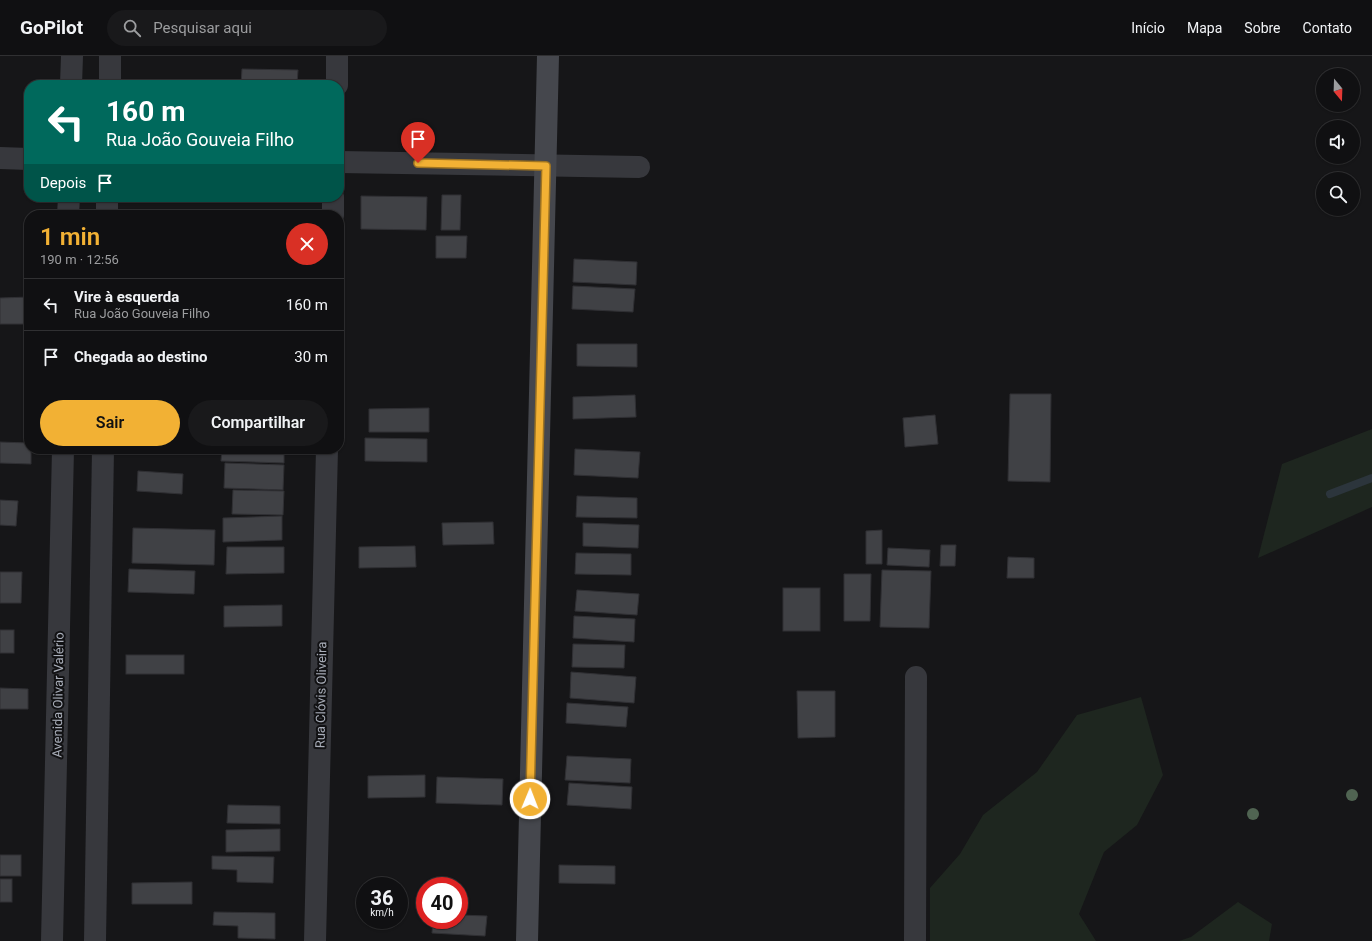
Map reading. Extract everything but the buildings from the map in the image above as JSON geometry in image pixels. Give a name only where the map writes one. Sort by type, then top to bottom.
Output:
[{"type":"street","points":[[71,80],[72,56]]},
{"type":"street","points":[[110,56],[110,80]]},
{"type":"street","points":[[336,80],[337,56]]},
{"type":"street","points":[[527,941],[548,56]]},
{"type":"street","points":[[0,158],[24,159]]},
{"type":"street","points":[[344,162],[639,167]]},
{"type":"street","name":"Avenida Olivar Valério","points":[[52,941],[63,454]]},
{"type":"street","points":[[94,941],[103,454]]},
{"type":"street","name":"Rua Clóvis Oliveira","points":[[316,941],[327,454]]},
{"type":"street","points":[[914,941],[916,677]]},
{"type":"shaded area","points":[[1372,429],[1372,507],[1258,558],[1282,464]]},
{"type":"shaded area","points":[[1141,697],[1163,775],[1137,825],[1104,852],[1079,914],[1096,941],[930,941],[930,888],[960,854],[983,815],[1037,772],[1077,715]]},
{"type":"shaded area","points":[[1238,902],[1272,924],[1269,941],[1179,941],[1191,937]]},
{"type":"waterway","points":[[1330,494],[1372,478]]},
{"type":"route","points":[[418,163],[546,166],[530,799]]}]
